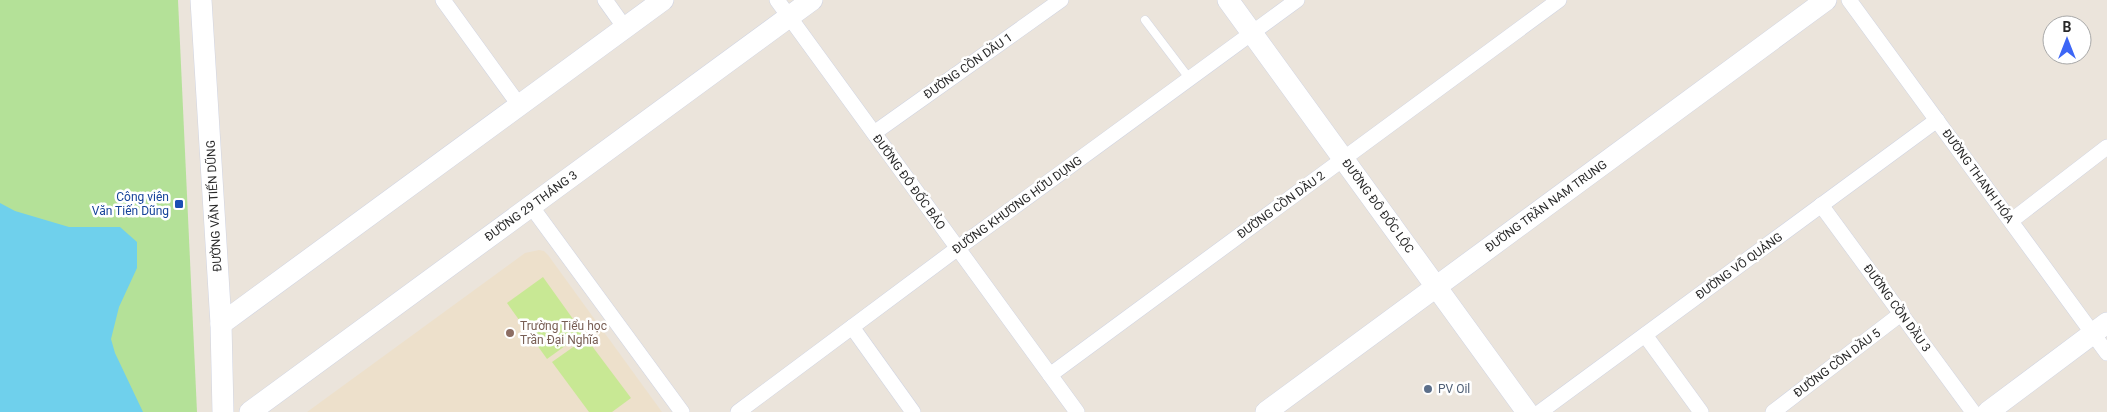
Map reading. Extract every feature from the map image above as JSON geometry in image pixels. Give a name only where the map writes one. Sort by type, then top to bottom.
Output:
[{"type":"street","name":"ĐƯỜNG VĂN TIẾN DŨNG","points":[[202,0],[221,324],[223,412]]},
{"type":"street","points":[[443,0],[519,105]]},
{"type":"street","points":[[605,0],[625,28]]},
{"type":"street","points":[[221,324],[663,0]]},
{"type":"street","name":"ĐƯỜNG 29 THÁNG 3","points":[[250,412],[531,206],[783,8],[812,0]]},
{"type":"street","name":"ĐƯỜNG CỒN DẦU 1","points":[[874,133],[1061,0]]},
{"type":"street","name":"ĐƯỜNG ĐÔ ĐỐC LỘC","points":[[1228,0],[1527,412]]},
{"type":"street","name":"ĐƯỜNG KHƯƠNG HỮU DỤNG","points":[[738,412],[1297,0]]},
{"type":"street","name":"ĐƯỜNG CỒN DẦU 2","points":[[1050,375],[1559,0]]},
{"type":"street","name":"ĐƯỜNG TRẦN NAM TRUNG","points":[[1266,412],[1826,0]]},
{"type":"street","name":"ĐƯỜNG THANH HÓA","points":[[1849,0],[2011,221],[2100,328],[2107,353]]},
{"type":"street","name":"ĐƯỜNG ĐÔ ĐỐC BẢO","points":[[783,8],[1077,412]]},
{"type":"street","name":"ĐƯỜNG VÕ QUẢNG","points":[[1540,412],[1937,120]]},
{"type":"street","points":[[2011,221],[2107,146]]},
{"type":"street","name":"ĐƯỜNG CỒN DẦU 3","points":[[1821,205],[1973,412]]},
{"type":"street","points":[[531,206],[682,412]]},
{"type":"street","name":"ĐƯỜNG CỒN DẦU 5","points":[[1773,412],[1902,313]]},
{"type":"street","points":[[852,327],[913,412]]},
{"type":"street","points":[[1988,412],[2100,328]]},
{"type":"street","points":[[1645,335],[1701,412]]},
{"type":"lane","points":[[1145,20],[1189,78]]},
{"type":"shaded area","name":"Trường Tiểu học Trần Đại Nghĩa","points":[[539,250],[544,251],[548,255],[662,412],[307,412],[525,253]]},
{"type":"green space","points":[[0,0],[178,0],[197,412],[0,412]]},
{"type":"green space","points":[[543,277],[583,333],[547,359],[507,303]]},
{"type":"green space","points":[[586,338],[631,398],[612,412],[589,412],[552,362]]},
{"type":"water","points":[[0,203],[15,211],[69,227],[120,227],[137,242],[137,268],[119,307],[111,339],[115,353],[143,412],[0,412]]},
{"type":"place","name":"Công viên Văn Tiến Dũng","points":[[179,204]]},
{"type":"place","name":"Trường Tiểu học Trần Đại Nghĩa","points":[[510,333]]},
{"type":"place","name":"PV Oil","points":[[1428,389]]}]
